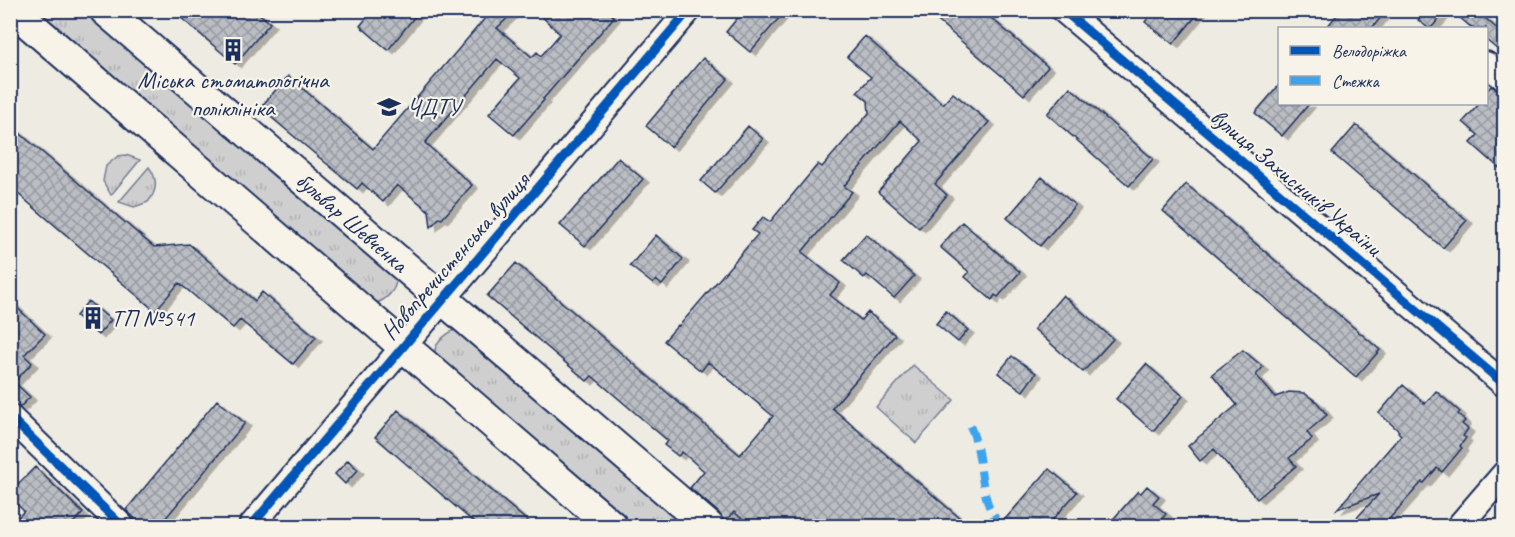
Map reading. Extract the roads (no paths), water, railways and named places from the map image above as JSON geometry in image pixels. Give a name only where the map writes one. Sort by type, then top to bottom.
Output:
[{"type":"main road","points":[[13,10],[612,526]]},
{"type":"main road","name":"бульвар Шевченка","points":[[105,10],[708,526]]},
{"type":"street","name":"Новопречистенська вулиця","points":[[251,526],[689,10]]},
{"type":"street","name":"вулиця Захисників України","points":[[1063,10],[1504,384]]},
{"type":"street","points":[[1488,66],[1504,78]]},
{"type":"street","points":[[10,417],[122,526]]},
{"type":"street","points":[[1459,526],[1504,474]]},
{"type":"place","name":"Міська стоматологічна поліклініка","points":[[233,50]]},
{"type":"place","name":"ЧДТУ","points":[[389,107]]},
{"type":"place","name":"ТП №541","points":[[93,318]]}]
